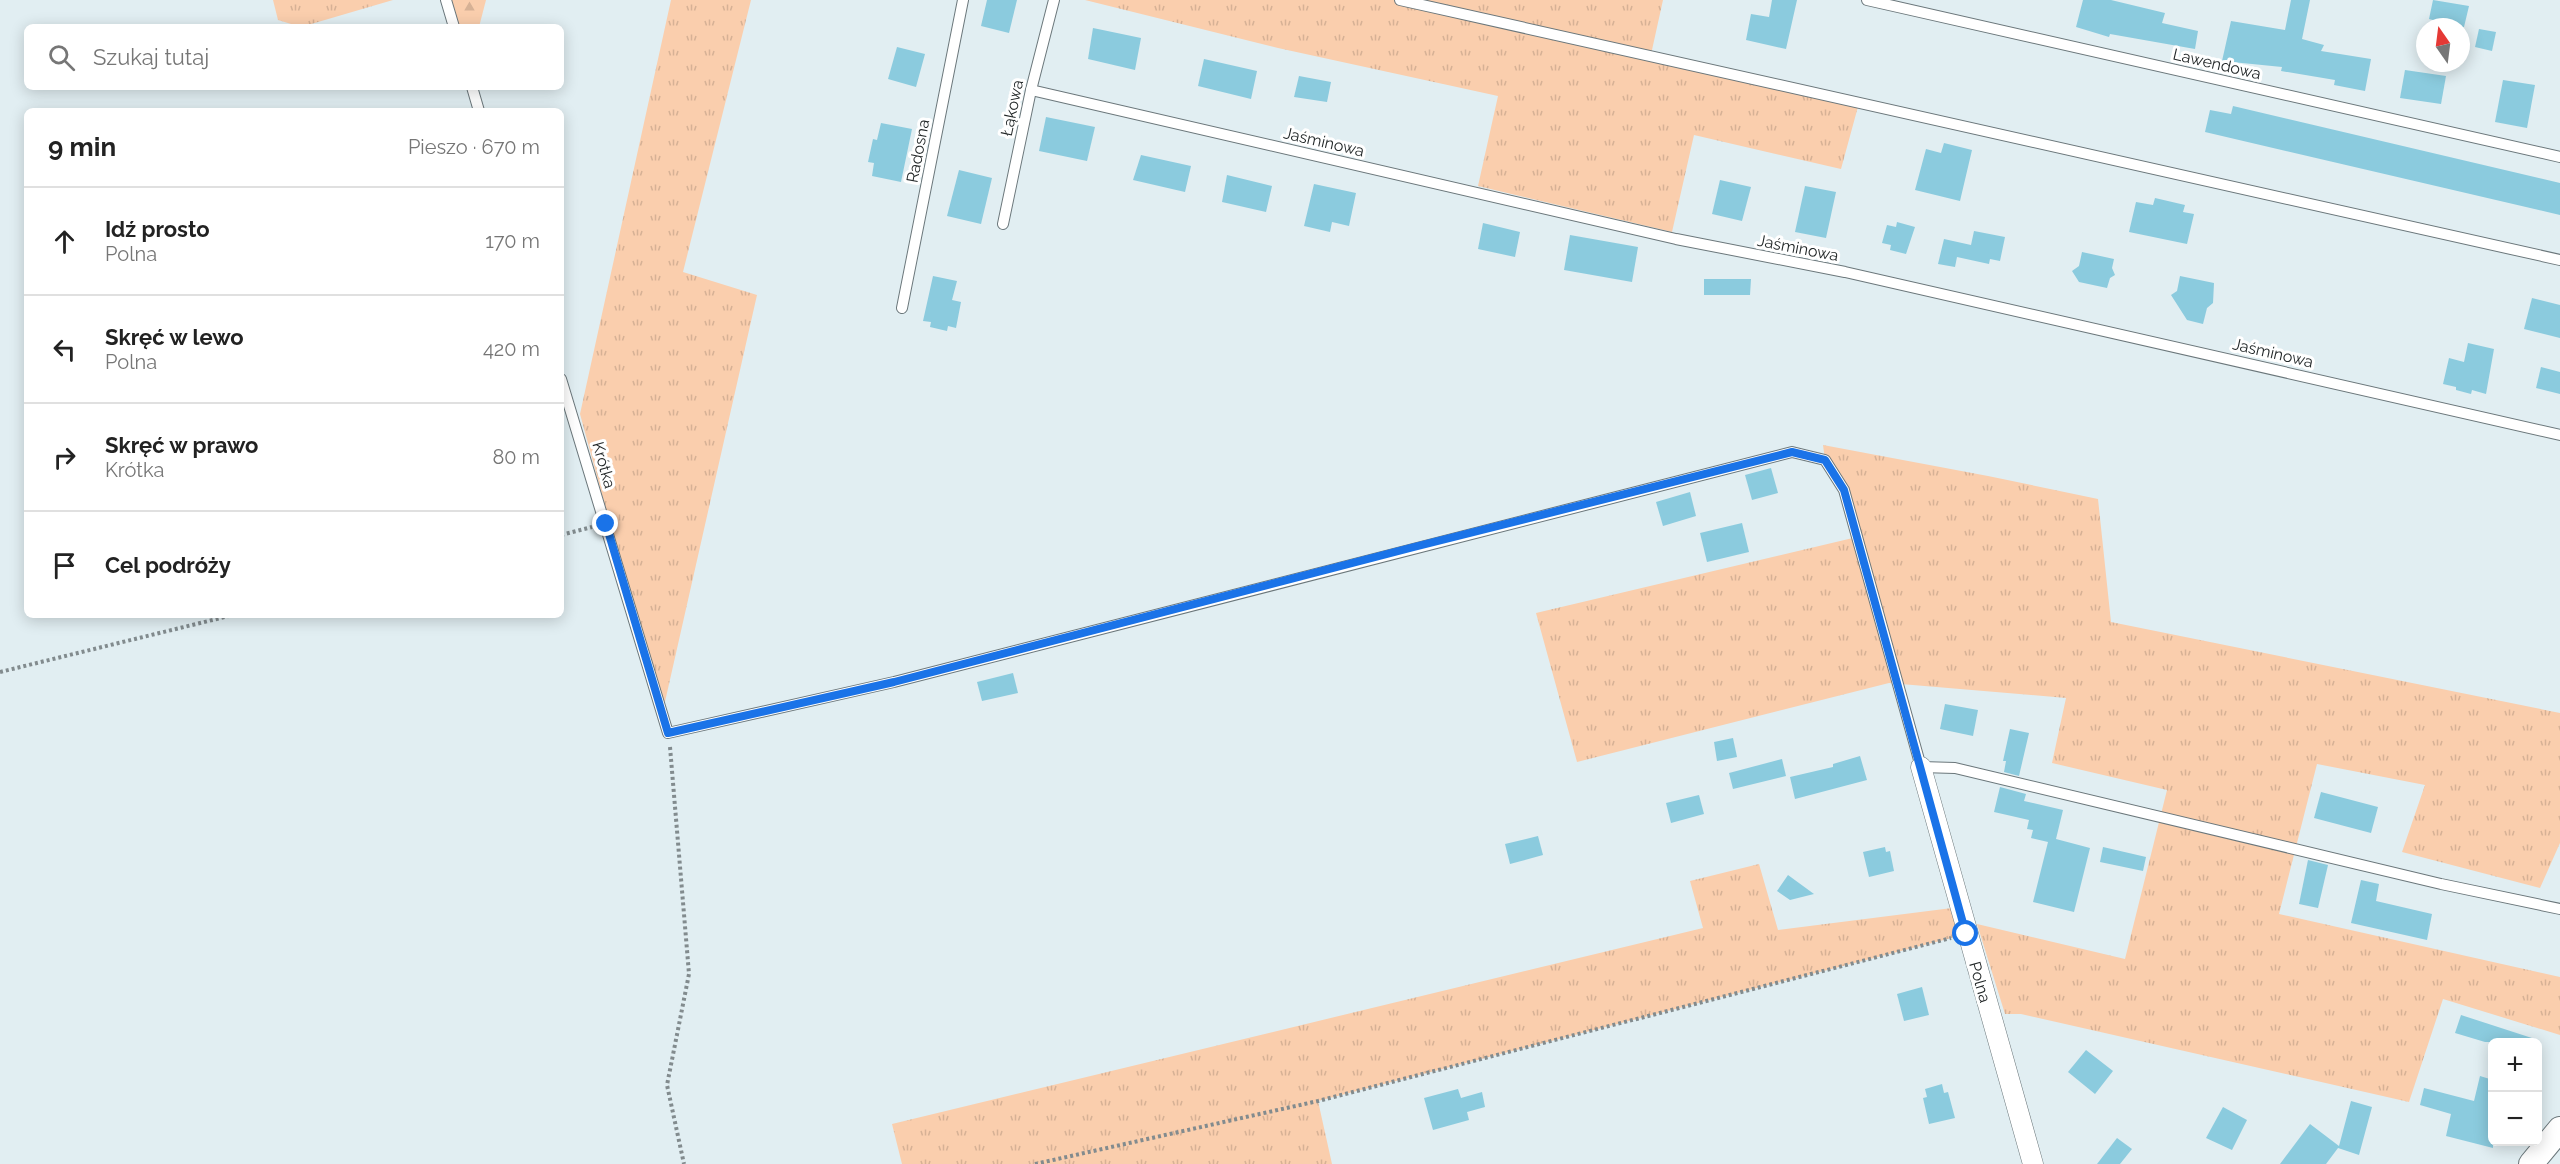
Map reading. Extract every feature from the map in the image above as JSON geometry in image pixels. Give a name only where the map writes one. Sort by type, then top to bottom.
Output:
[{"type":"street","name":"Polna","points":[[1921,767],[1966,934],[2033,1164]]},
{"type":"street","points":[[2531,1164],[2560,1129]]},
{"type":"lane","points":[[446,0],[453,24]]},
{"type":"lane","name":"Radosna","points":[[902,308],[963,0]]},
{"type":"lane","name":"Łąkowa","points":[[1002,224],[1031,90],[1054,0]]},
{"type":"lane","points":[[1400,0],[2560,260]]},
{"type":"lane","name":"Lawendowa","points":[[1867,0],[2560,157]]},
{"type":"lane","points":[[473,90],[478,108]]},
{"type":"lane","name":"Jaśminowa","points":[[1031,90],[1665,236],[1880,280],[2560,435]]},
{"type":"lane","name":"Krótka","points":[[564,389],[668,733]]},
{"type":"lane","name":"Polna","points":[[668,733],[894,682],[1792,452],[1825,460],[1844,490],[1921,767]]},
{"type":"lane","points":[[1921,767],[1955,768],[2441,884],[2560,909]]},
{"type":"path","points":[[564,534],[606,524]]},
{"type":"path","points":[[0,672],[221,618]]},
{"type":"path","points":[[668,733],[689,974],[667,1085],[684,1164]]},
{"type":"path","points":[[1035,1164],[1318,1101],[1966,934]]},
{"type":"green space","points":[[273,0],[393,0],[311,24],[291,24],[278,20]]},
{"type":"green space","points":[[445,0],[486,0],[480,24],[452,24]]},
{"type":"green space","points":[[671,0],[751,0],[683,272],[757,295],[662,715],[580,414]]},
{"type":"green space","points":[[1085,0],[1663,0],[1650,59],[1859,103],[1841,169],[1694,135],[1672,232],[1478,186],[1498,96],[1278,48]]},
{"type":"green space","points":[[1823,445],[2098,499],[2111,622],[2560,713],[2560,843],[2540,888],[2402,852],[2425,785],[2317,764],[2279,914],[2560,977],[2560,1035],[2443,999],[2409,1102],[2021,1014],[2005,1014],[1977,924],[2125,959],[2167,790],[2052,763],[2066,698],[1889,683],[1577,762],[1536,613],[1857,537],[1844,490],[1825,460]]},
{"type":"green space","points":[[1759,864],[1778,930],[1952,908],[1967,934],[1318,1101],[1332,1164],[902,1164],[892,1124],[1703,928],[1690,881]]},
{"type":"building","points":[[987,0],[1017,0],[1009,33],[981,26]]},
{"type":"building","points":[[1772,0],[1797,0],[1786,49],[1746,40],[1751,14],[1769,17]]},
{"type":"building","points":[[2083,0],[2111,0],[2165,13],[2162,23],[2198,31],[2195,49],[2110,34],[2109,37],[2076,27]]},
{"type":"building","points":[[2291,0],[2310,0],[2302,39],[2324,45],[2321,51],[2371,59],[2365,91],[2334,85],[2335,80],[2281,71],[2282,67],[2222,61],[2231,21],[2285,30]]},
{"type":"building","points":[[2433,0],[2469,6],[2466,18],[2429,18]]},
{"type":"building","points":[[1093,28],[1141,38],[1135,70],[1088,59]]},
{"type":"building","points":[[2479,29],[2496,32],[2492,51],[2475,47]]},
{"type":"building","points":[[897,47],[925,54],[916,87],[888,79]]},
{"type":"building","points":[[1204,59],[1257,71],[1251,99],[1198,86]]},
{"type":"building","points":[[2405,70],[2446,76],[2441,104],[2400,98]]},
{"type":"building","points":[[1299,76],[1331,82],[1327,102],[1294,97]]},
{"type":"building","points":[[2503,80],[2535,85],[2527,128],[2495,122]]},
{"type":"building","points":[[2233,106],[2560,183],[2560,215],[2205,132],[2210,110],[2231,114]]},
{"type":"building","points":[[1046,117],[1095,127],[1087,161],[1039,151]]},
{"type":"building","points":[[881,123],[912,129],[901,182],[872,176],[874,163],[868,162],[873,139],[877,140]]},
{"type":"building","points":[[1944,143],[1972,150],[1960,201],[1915,190],[1926,149],[1941,153]]},
{"type":"building","points":[[1141,155],[1191,166],[1185,192],[1133,180]]},
{"type":"building","points":[[959,170],[992,178],[981,224],[947,216]]},
{"type":"building","points":[[1227,175],[1272,186],[1266,212],[1222,202]]},
{"type":"building","points":[[1720,180],[1751,187],[1742,221],[1712,214]]},
{"type":"building","points":[[1314,184],[1356,193],[1349,226],[1332,222],[1330,232],[1304,226]]},
{"type":"building","points":[[1805,186],[1836,192],[1826,238],[1795,232]]},
{"type":"building","points":[[2155,198],[2185,205],[2183,212],[2194,214],[2187,244],[2129,232],[2136,202],[2153,205]]},
{"type":"building","points":[[1897,222],[1915,227],[1906,254],[1890,250],[1891,245],[1882,243],[1887,225],[1896,227]]},
{"type":"building","points":[[1483,223],[1520,232],[1515,257],[1478,249]]},
{"type":"building","points":[[1974,231],[2005,237],[2000,261],[1990,259],[1989,264],[1957,257],[1955,267],[1938,264],[1944,239],[1971,245]]},
{"type":"building","points":[[1570,235],[1638,247],[1632,282],[1564,270]]},
{"type":"building","points":[[2082,252],[2114,259],[2112,268],[2115,275],[2110,278],[2107,288],[2079,282],[2072,271],[2079,266]]},
{"type":"building","points":[[933,276],[957,281],[952,300],[961,302],[956,328],[948,326],[947,331],[930,327],[931,322],[923,321]]},
{"type":"building","points":[[2180,276],[2214,283],[2213,303],[2207,308],[2203,324],[2187,320],[2171,295],[2177,291]]},
{"type":"building","points":[[1704,279],[1751,279],[1750,295],[1704,295]]},
{"type":"building","points":[[2532,298],[2560,305],[2560,338],[2524,329]]},
{"type":"building","points":[[2468,343],[2494,349],[2486,394],[2472,390],[2471,394],[2443,384],[2449,358],[2464,362]]},
{"type":"building","points":[[2541,367],[2560,372],[2560,394],[2536,388]]},
{"type":"building","points":[[1771,468],[1778,493],[1752,500],[1745,475]]},
{"type":"building","points":[[1690,492],[1696,516],[1663,526],[1656,502]]},
{"type":"building","points":[[1742,523],[1749,552],[1707,562],[1700,533]]},
{"type":"building","points":[[1013,673],[1018,693],[982,701],[977,682]]},
{"type":"building","points":[[1945,704],[1978,710],[1973,736],[1940,729]]},
{"type":"building","points":[[2010,729],[2029,733],[2019,776],[2004,772],[2006,761],[2003,761]]},
{"type":"building","points":[[1733,738],[1737,757],[1717,761],[1714,742]]},
{"type":"building","points":[[1860,756],[1867,780],[1795,799],[1790,777],[1833,767],[1833,764]]},
{"type":"building","points":[[1782,759],[1786,776],[1733,789],[1729,773]]},
{"type":"building","points":[[2000,787],[2026,794],[2024,801],[2063,810],[2056,839],[2090,848],[2074,912],[2033,902],[2048,842],[2031,838],[2033,830],[2027,829],[2029,820],[1994,812]]},
{"type":"building","points":[[2321,792],[2378,807],[2371,833],[2314,818]]},
{"type":"building","points":[[1699,795],[1704,814],[1671,823],[1666,803]]},
{"type":"building","points":[[1538,836],[1543,855],[1510,864],[1505,844]]},
{"type":"building","points":[[1885,847],[1886,852],[1890,851],[1894,871],[1869,877],[1863,852]]},
{"type":"building","points":[[2103,847],[2146,857],[2143,871],[2100,862]]},
{"type":"building","points":[[2308,860],[2328,865],[2318,908],[2299,904]]},
{"type":"building","points":[[1788,875],[1814,894],[1790,900],[1777,891]]},
{"type":"building","points":[[2361,880],[2379,884],[2376,901],[2432,914],[2427,940],[2351,923]]},
{"type":"building","points":[[1922,987],[1929,1015],[1904,1021],[1897,994]]},
{"type":"building","points":[[2461,1015],[2532,1038],[2488,1038],[2488,1042],[2485,1042],[2455,1033]]},
{"type":"building","points":[[2086,1050],[2113,1071],[2095,1094],[2068,1072]]},
{"type":"building","points":[[2480,1076],[2488,1078],[2488,1146],[2493,1146],[2493,1148],[2446,1136],[2451,1114],[2420,1105],[2424,1088],[2474,1101]]},
{"type":"building","points":[[1942,1084],[1944,1093],[1948,1092],[1955,1118],[1929,1124],[1923,1098],[1927,1097],[1925,1089]]},
{"type":"building","points":[[1458,1089],[1461,1098],[1482,1092],[1485,1107],[1467,1112],[1469,1120],[1433,1130],[1424,1098]]},
{"type":"building","points":[[2351,1101],[2372,1107],[2359,1155],[2338,1148],[2326,1164],[2280,1164],[2310,1124],[2339,1146]]},
{"type":"building","points":[[2223,1107],[2247,1120],[2232,1150],[2206,1138]]},
{"type":"building","points":[[2117,1138],[2132,1149],[2120,1164],[2097,1164]]},
{"type":"route","points":[[606,524],[668,733],[894,682],[1792,452],[1825,460],[1844,490],[1966,934]]}]
